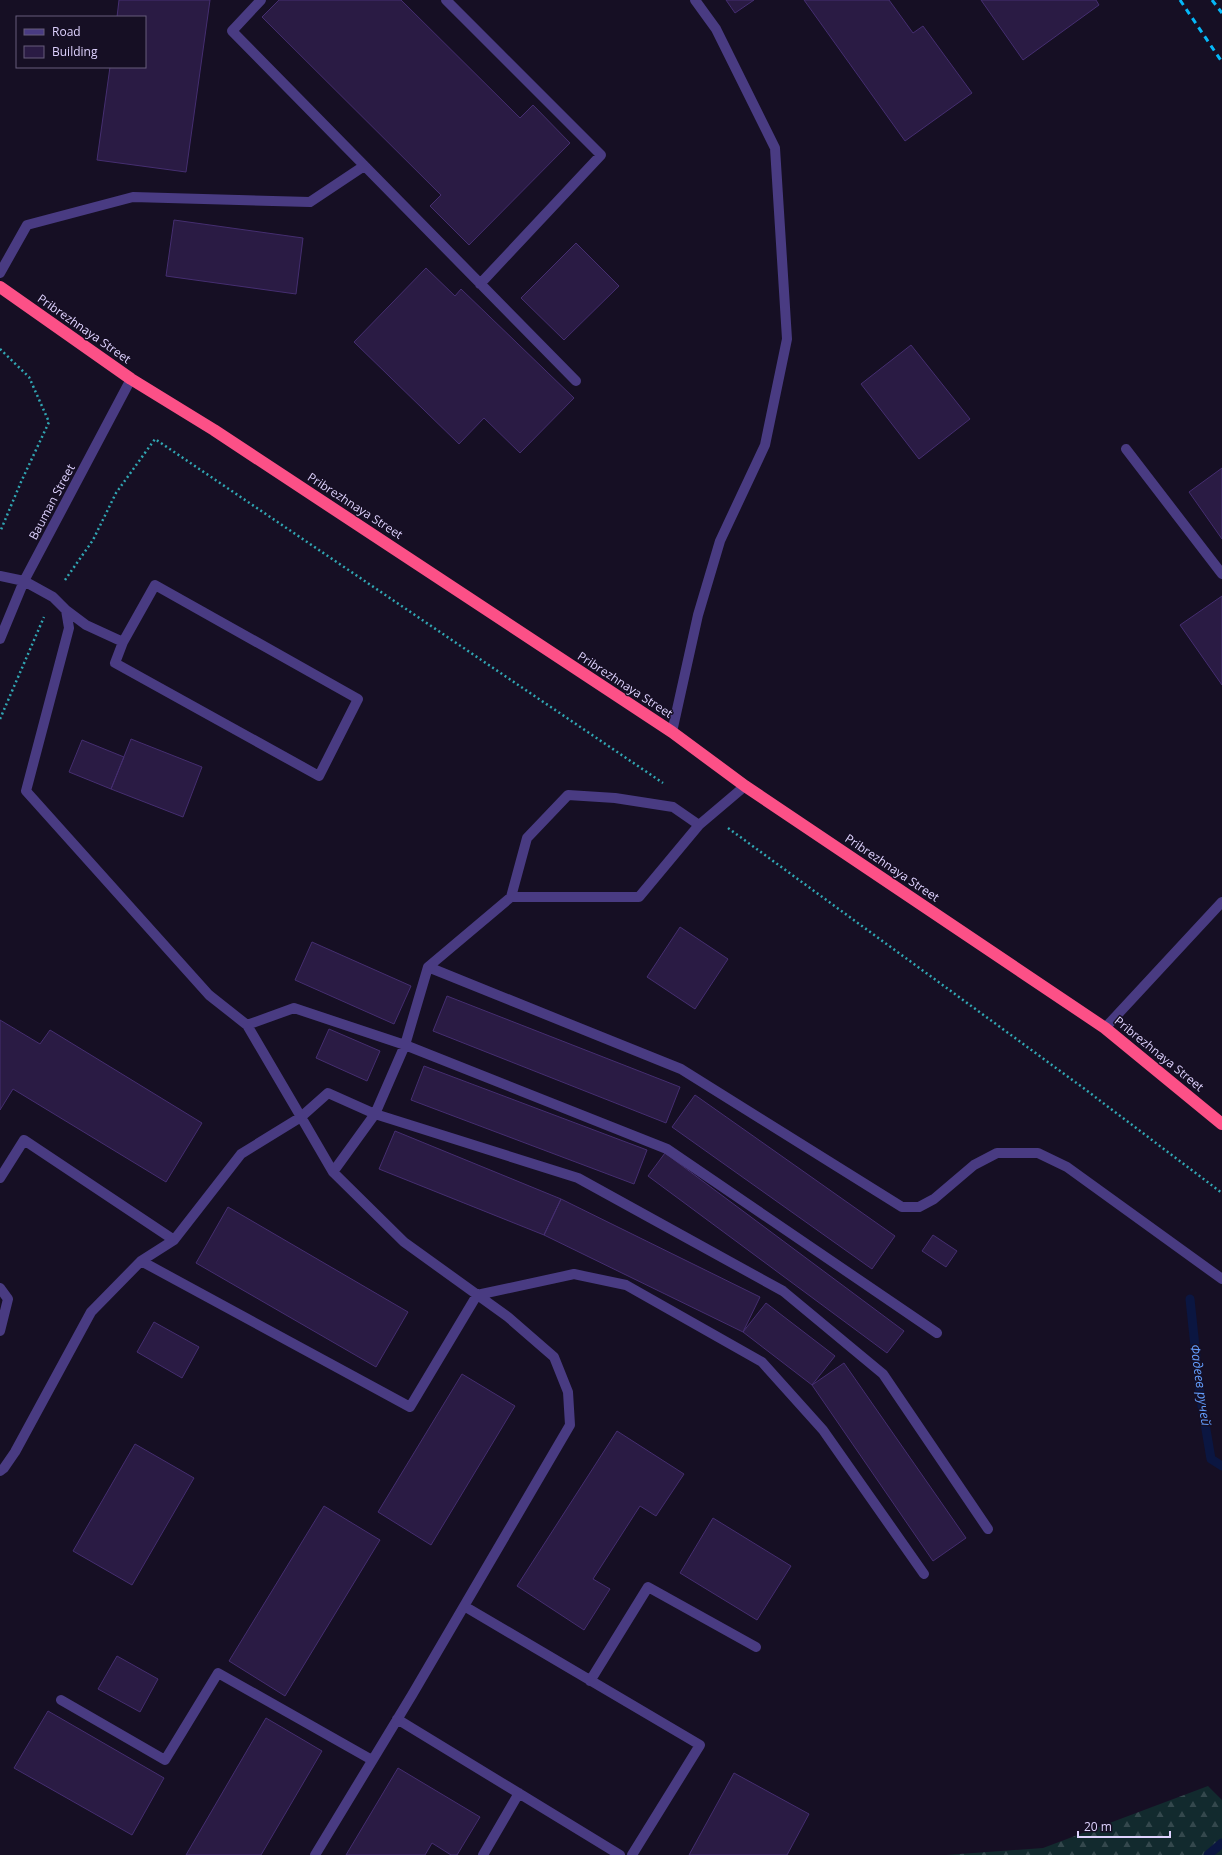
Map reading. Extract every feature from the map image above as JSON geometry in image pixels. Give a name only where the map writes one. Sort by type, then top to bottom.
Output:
[{"type":"highway","name":"Pribrezhnaya Street","points":[[0,287],[131,379],[214,430],[672,732],[745,786],[1105,1028],[1222,1124]]},
{"type":"street","points":[[261,0],[232,31],[576,381]]},
{"type":"street","points":[[446,0],[601,155],[480,284]]},
{"type":"street","points":[[672,732],[698,615],[720,541],[765,445],[787,339],[775,148],[716,29],[695,0]]},
{"type":"street","points":[[0,273],[27,225],[133,197],[310,202],[364,166]]},
{"type":"street","name":"Bauman Street","points":[[0,639],[24,582],[131,379]]},
{"type":"street","points":[[1126,449],[1222,574]]},
{"type":"street","points":[[0,576],[24,582],[53,597],[66,610],[86,625],[123,642]]},
{"type":"street","points":[[155,586],[358,699],[319,776],[115,663],[123,642],[155,586]]},
{"type":"street","points":[[66,610],[68,628],[26,791],[209,995],[246,1025],[333,1172],[404,1242],[508,1317],[554,1357],[568,1392],[570,1425],[315,1855]]},
{"type":"street","points":[[511,897],[639,897],[699,825],[745,786]]},
{"type":"street","points":[[333,1172],[375,1114],[405,1045],[428,966],[511,897],[527,838],[568,795],[615,798],[673,807],[699,825]]},
{"type":"street","points":[[1105,1028],[1222,902]]},
{"type":"street","points":[[428,966],[681,1069],[902,1207],[919,1207],[934,1199],[974,1165],[997,1153],[1038,1153],[1067,1167],[1222,1279]]},
{"type":"street","points":[[246,1025],[294,1008],[405,1045],[667,1149],[937,1334]]},
{"type":"street","points":[[0,1471],[4,1468],[15,1452],[91,1312],[140,1261],[174,1240],[241,1154],[301,1117],[328,1093],[375,1114],[578,1178],[783,1291],[883,1374],[988,1529]]},
{"type":"street","points":[[0,1178],[24,1140],[174,1240]]},
{"type":"street","points":[[140,1261],[410,1407],[477,1295],[574,1274],[626,1285],[762,1362],[823,1430],[924,1574]]},
{"type":"street","points":[[0,1288],[8,1299],[0,1331]]},
{"type":"street","points":[[590,1680],[648,1587],[756,1647]]},
{"type":"street","points":[[464,1606],[700,1745],[632,1855]]},
{"type":"street","points":[[61,1700],[165,1760],[218,1673],[372,1760]]},
{"type":"street","points":[[397,1719],[620,1855]]},
{"type":"street","points":[[483,1855],[519,1793]]},
{"type":"path","points":[[0,349],[29,377],[49,422],[0,532]]},
{"type":"path","points":[[0,719],[53,597],[93,540],[116,493],[155,439],[664,784]]},
{"type":"path","points":[[710,815],[1082,1087],[1222,1193]]},
{"type":"green space","points":[[1208,1786],[1222,1800],[1222,1855],[946,1855],[1043,1848]]},
{"type":"building","points":[[119,0],[210,0],[186,172],[97,160],[110,68],[146,68],[146,16],[117,16]]},
{"type":"building","points":[[279,0],[401,0],[520,118],[533,105],[570,143],[469,245],[430,206],[441,195],[262,17]]},
{"type":"building","points":[[726,0],[754,0],[735,13]]},
{"type":"building","points":[[804,0],[889,0],[913,33],[923,26],[972,93],[905,141]]},
{"type":"building","points":[[981,0],[1096,0],[1099,5],[1023,60]]},
{"type":"building","points":[[174,220],[303,238],[296,294],[166,276]]},
{"type":"building","points":[[576,243],[619,286],[564,340],[521,298]]},
{"type":"building","points":[[426,268],[455,296],[461,289],[574,398],[520,453],[484,418],[459,444],[354,342]]},
{"type":"building","points":[[911,345],[970,419],[919,459],[861,384]]},
{"type":"building","points":[[1222,468],[1222,539],[1189,492]]},
{"type":"building","points":[[1222,596],[1222,685],[1180,625]]},
{"type":"building","points":[[131,739],[202,767],[183,817],[111,789]]},
{"type":"building","points":[[82,740],[124,757],[111,789],[69,772]]},
{"type":"building","points":[[680,927],[728,959],[695,1009],[647,977]]},
{"type":"building","points":[[312,942],[411,986],[394,1024],[295,980]]},
{"type":"building","points":[[447,996],[680,1087],[666,1123],[433,1031]]},
{"type":"building","points":[[0,1020],[40,1044],[50,1030],[202,1123],[166,1182],[13,1089],[0,1110]]},
{"type":"building","points":[[329,1029],[380,1051],[367,1081],[316,1058]]},
{"type":"building","points":[[424,1066],[647,1150],[634,1184],[411,1100]]},
{"type":"building","points":[[695,1095],[895,1236],[872,1269],[672,1127]]},
{"type":"building","points":[[395,1131],[561,1199],[544,1235],[379,1169]]},
{"type":"building","points":[[665,1153],[904,1331],[887,1353],[648,1176]]},
{"type":"building","points":[[561,1199],[760,1297],[743,1332],[544,1235]]},
{"type":"building","points":[[228,1207],[408,1312],[376,1367],[196,1263]]},
{"type":"building","points":[[933,1235],[957,1251],[946,1267],[922,1251]]},
{"type":"building","points":[[766,1303],[835,1356],[812,1385],[743,1332]]},
{"type":"building","points":[[154,1322],[199,1347],[182,1378],[137,1352]]},
{"type":"building","points":[[844,1363],[966,1538],[933,1561],[812,1385]]},
{"type":"building","points":[[462,1374],[515,1406],[431,1545],[378,1512]]},
{"type":"building","points":[[617,1431],[684,1474],[656,1516],[640,1506],[593,1579],[610,1589],[584,1630],[517,1586]]},
{"type":"building","points":[[135,1444],[194,1478],[132,1585],[73,1551]]},
{"type":"building","points":[[324,1506],[380,1540],[285,1696],[229,1661]]},
{"type":"building","points":[[713,1518],[791,1566],[757,1620],[680,1573]]},
{"type":"building","points":[[117,1656],[158,1679],[140,1712],[98,1689]]},
{"type":"building","points":[[48,1711],[164,1778],[132,1835],[14,1768]]},
{"type":"building","points":[[266,1718],[322,1751],[261,1855],[186,1855]]},
{"type":"building","points":[[398,1768],[480,1817],[457,1855],[451,1855],[432,1843],[425,1855],[346,1855]]},
{"type":"building","points":[[734,1773],[809,1814],[787,1855],[689,1855]]},
{"type":"waterway","name":"Фадеев ручей","points":[[1190,1299],[1200,1394],[1211,1459],[1222,1466]]},
{"type":"waterway","name":"Фадеев ручей","points":[[1208,1855],[1222,1843]]},
{"type":"railway","points":[[1180,0],[1222,62]]},
{"type":"railway","points":[[1212,0],[1222,13]]}]
